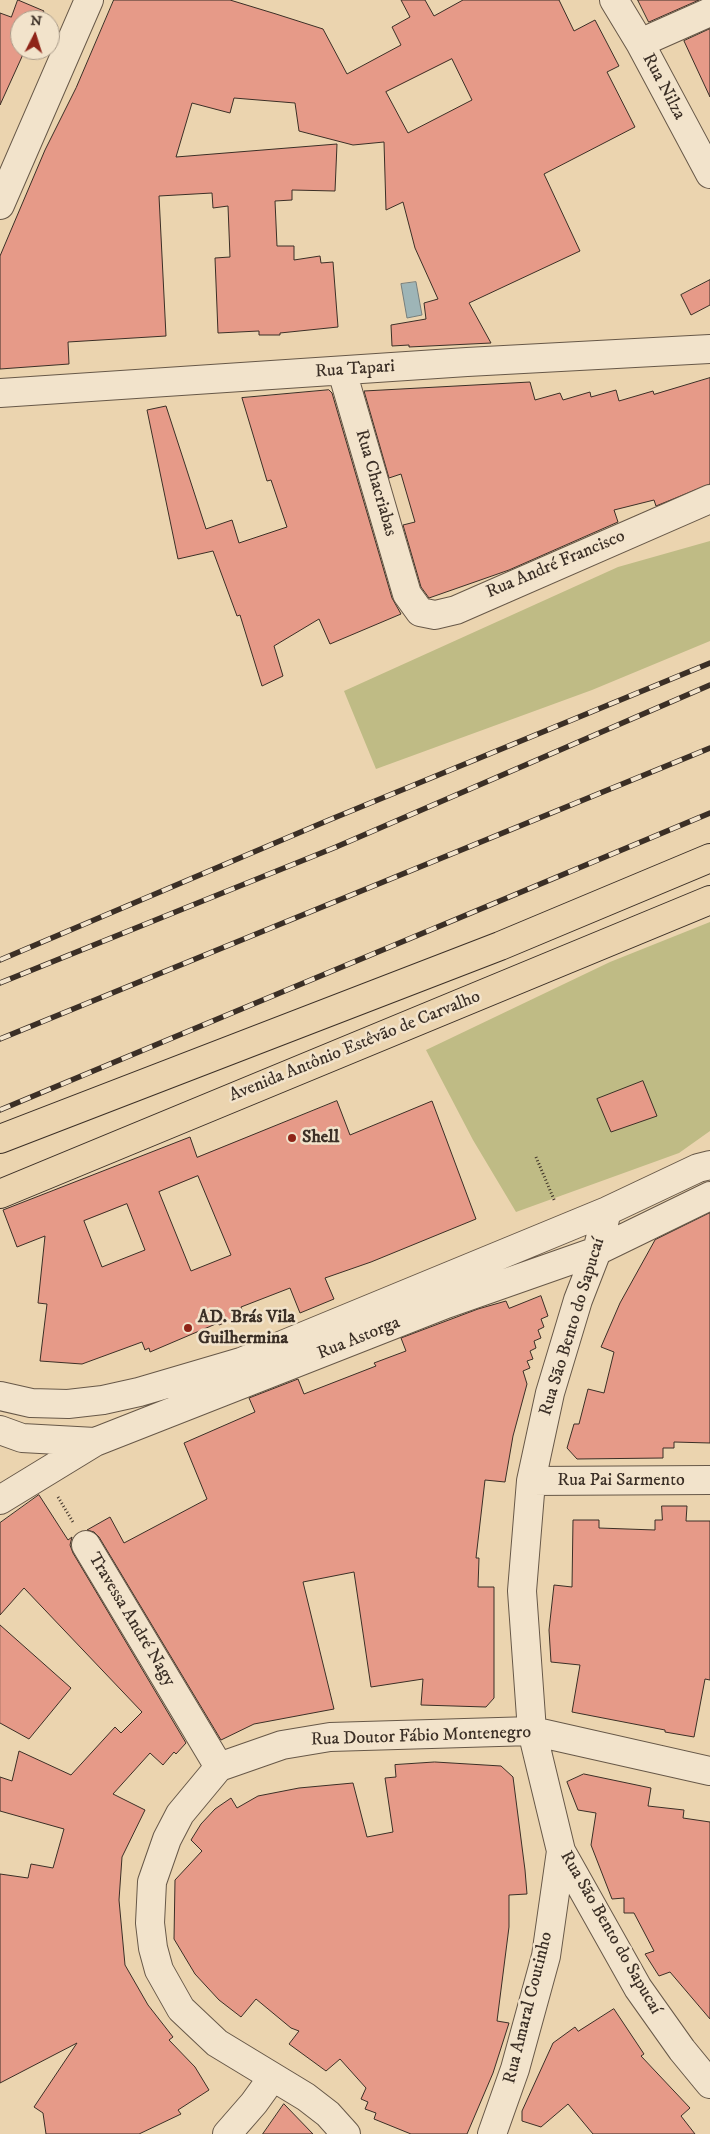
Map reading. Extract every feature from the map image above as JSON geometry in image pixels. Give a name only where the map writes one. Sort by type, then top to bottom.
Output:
[{"type":"highway","points":[[0,1139],[500,946],[710,858]]},
{"type":"highway","name":"Avenida Antônio Estêvão de Carvalho","points":[[0,1194],[710,900]]},
{"type":"street","points":[[0,206],[89,0]]},
{"type":"street","name":"Rua Nilza","points":[[614,0],[704,147],[710,174]]},
{"type":"street","points":[[640,43],[710,12]]},
{"type":"street","name":"Rua Tapari","points":[[0,393],[477,361],[710,349]]},
{"type":"street","name":"Rua Chacriabas","points":[[342,371],[407,594]]},
{"type":"street","name":"Rua André Francisco","points":[[407,594],[420,612],[435,616],[456,610],[710,499]]},
{"type":"street","name":"Rua Astorga","points":[[4,1397],[31,1402],[68,1404],[103,1400],[139,1392],[241,1362],[607,1211],[698,1168],[710,1165]]},
{"type":"street","name":"Rua Astorga","points":[[11,1434],[95,1442],[446,1304],[597,1250],[710,1196]]},
{"type":"street","name":"Rua São Bento do Sapucaí","points":[[607,1211],[597,1250],[578,1300],[553,1384],[532,1481],[522,1591],[532,1731],[561,1850],[638,1988],[682,2050],[710,2084]]},
{"type":"street","points":[[4,1397],[11,1434],[25,1448],[24,1460],[7,1495]]},
{"type":"street","points":[[7,1495],[95,1442]]},
{"type":"street","name":"Rua Pai Sarmento","points":[[532,1481],[710,1480]]},
{"type":"street","name":"Travessa André Nagy","points":[[86,1545],[219,1767]]},
{"type":"street","name":"Rua Doutor Fábio Montenegro","points":[[219,1767],[282,1745],[330,1737],[532,1731],[710,1771]]},
{"type":"street","points":[[219,1767],[180,1814],[167,1839],[152,1882],[150,1923],[152,1948],[159,1970],[181,2009],[217,2043],[306,2097],[328,2114],[346,2134]]},
{"type":"street","name":"Rua Amaral Coutinho","points":[[492,2134],[515,2069],[546,1956],[561,1850]]},
{"type":"street","points":[[227,2134],[254,2104],[272,2078]]},
{"type":"path","points":[[536,1157],[566,1228]]},
{"type":"path","name":"Travessa André Nagy","points":[[44,1473],[86,1545]]},
{"type":"shaded area","points":[[710,541],[710,641],[592,690],[376,769],[344,691],[618,567]]},
{"type":"shaded area","points":[[710,922],[710,1131],[679,1153],[516,1212],[473,1140],[426,1050],[610,962]]},
{"type":"water","points":[[416,282],[422,315],[407,318],[401,284]]},
{"type":"building","points":[[18,0],[42,10],[14,10]]},
{"type":"building","points":[[114,0],[230,0],[276,14],[323,29],[347,74],[401,45],[392,27],[410,17],[401,0],[425,0],[434,16],[463,0],[559,0],[574,31],[595,20],[619,66],[607,72],[635,127],[544,174],[580,251],[469,303],[491,343],[409,347],[409,345],[392,346],[391,325],[426,319],[424,303],[438,299],[415,248],[403,202],[386,210],[384,142],[353,145],[299,131],[295,103],[234,98],[230,113],[192,103],[176,157],[337,144],[335,191],[292,190],[292,200],[275,201],[277,246],[294,246],[294,260],[320,256],[321,263],[333,262],[338,327],[280,333],[280,335],[259,335],[259,331],[218,333],[215,258],[230,257],[228,206],[213,208],[212,193],[159,196],[166,336],[68,342],[69,364],[0,369],[0,256],[45,150],[76,88]],"holes":[[[452,59],[472,100],[408,133],[386,92]]]},
{"type":"building","points":[[638,0],[699,0],[649,22]]},
{"type":"building","points":[[0,13],[10,17],[10,60],[20,60],[0,105]]},
{"type":"building","points":[[710,29],[710,97],[684,41]]},
{"type":"building","points":[[710,280],[710,305],[691,315],[681,295]]},
{"type":"building","points":[[710,378],[710,484],[656,506],[654,500],[614,510],[618,522],[509,570],[429,598],[421,587],[403,525],[415,522],[401,474],[389,478],[364,391],[530,382],[535,400],[560,393],[563,400],[590,392],[591,397],[616,390],[619,401],[653,391],[654,394]]},
{"type":"building","points":[[329,390],[332,393],[392,598],[401,614],[330,644],[319,619],[274,646],[283,676],[262,686],[240,615],[237,616],[213,551],[178,559],[147,410],[166,406],[206,529],[232,520],[239,543],[287,527],[271,480],[267,481],[242,398]]},
{"type":"building","points":[[643,1081],[657,1116],[611,1132],[597,1099]]},
{"type":"building","points":[[337,1101],[350,1135],[432,1101],[476,1219],[371,1262],[325,1278],[334,1299],[300,1313],[290,1288],[241,1307],[244,1315],[219,1325],[218,1323],[150,1352],[149,1348],[145,1350],[142,1342],[82,1364],[40,1361],[47,1304],[38,1303],[45,1236],[17,1247],[3,1210],[190,1137],[197,1157]],"holes":[[[198,1176],[231,1255],[191,1271],[159,1192]],[[127,1204],[145,1250],[102,1267],[84,1221]]]},
{"type":"building","points":[[710,1213],[710,1443],[674,1442],[674,1448],[663,1448],[663,1458],[577,1459],[567,1448],[574,1424],[579,1424],[588,1389],[604,1393],[614,1352],[601,1347],[620,1303],[655,1240]]},
{"type":"building","points":[[541,1296],[548,1316],[541,1319],[544,1327],[538,1330],[541,1338],[534,1341],[536,1348],[530,1351],[533,1359],[527,1361],[530,1368],[523,1371],[527,1384],[513,1436],[505,1482],[485,1480],[476,1558],[479,1558],[478,1587],[494,1587],[494,1698],[486,1707],[421,1705],[423,1679],[371,1687],[354,1572],[303,1582],[334,1709],[254,1724],[221,1740],[99,1537],[94,1532],[87,1530],[110,1517],[124,1543],[207,1499],[184,1443],[255,1412],[249,1398],[298,1379],[304,1394],[376,1366],[374,1363],[406,1351],[401,1338],[478,1309],[506,1301],[509,1308]]},
{"type":"building","points":[[39,1495],[68,1540],[72,1537],[70,1545],[73,1553],[186,1743],[176,1754],[174,1752],[163,1765],[150,1753],[113,1794],[145,1810],[122,1857],[119,1900],[125,1965],[148,2005],[173,2037],[169,2040],[195,2067],[209,2090],[178,2110],[181,2114],[139,2134],[46,2134],[43,2113],[34,2107],[77,2043],[0,2083],[0,1874],[28,1878],[31,1864],[53,1868],[64,1829],[0,1811],[0,1777],[12,1781],[19,1751],[71,1775],[115,1727],[121,1733],[142,1712],[24,1588],[0,1615],[0,1523]]},
{"type":"building","points":[[662,1506],[687,1506],[686,1521],[710,1521],[710,1680],[705,1679],[694,1737],[572,1712],[580,1665],[551,1662],[549,1630],[554,1585],[572,1587],[573,1520],[599,1520],[599,1528],[655,1530],[655,1520],[662,1520]]},
{"type":"building","points":[[0,1625],[71,1688],[29,1739],[0,1723]]},
{"type":"building","points":[[435,1762],[501,1766],[513,1777],[525,1870],[527,1894],[509,1895],[509,1927],[497,2021],[509,2023],[493,2073],[467,2134],[411,2134],[374,2119],[376,2113],[365,2109],[368,2102],[361,2099],[366,2088],[340,2059],[326,2071],[289,2044],[299,2031],[291,2028],[256,1999],[241,2017],[219,2000],[195,1974],[174,1939],[175,1880],[202,1851],[191,1840],[201,1824],[215,1809],[231,1798],[237,1808],[258,1796],[299,1788],[353,1783],[367,1837],[393,1832],[385,1778],[396,1777],[395,1765]]},
{"type":"building","points":[[584,1774],[651,1788],[648,1806],[684,1810],[683,1818],[710,1822],[710,2019],[670,1972],[659,1976],[645,1954],[654,1951],[634,1913],[624,1913],[624,1898],[612,1899],[591,1845],[596,1813],[578,1810],[567,1782]]},
{"type":"building","points":[[614,2009],[644,2054],[641,2056],[690,2108],[681,2116],[695,2134],[593,2134],[568,2104],[541,2127],[522,2121],[522,2111],[553,2043],[575,2027],[578,2031]]},
{"type":"building","points":[[284,2104],[313,2134],[263,2134]]},
{"type":"railway","points":[[0,960],[329,820],[710,663]]},
{"type":"railway","points":[[0,983],[336,847],[710,685]]},
{"type":"railway","points":[[0,1039],[710,748]]},
{"type":"railway","points":[[0,1110],[710,813]]},
{"type":"place","name":"Shell","points":[[292,1138]]},
{"type":"place","name":"AD. Brás Vila Guilhermina","points":[[188,1328]]}]
